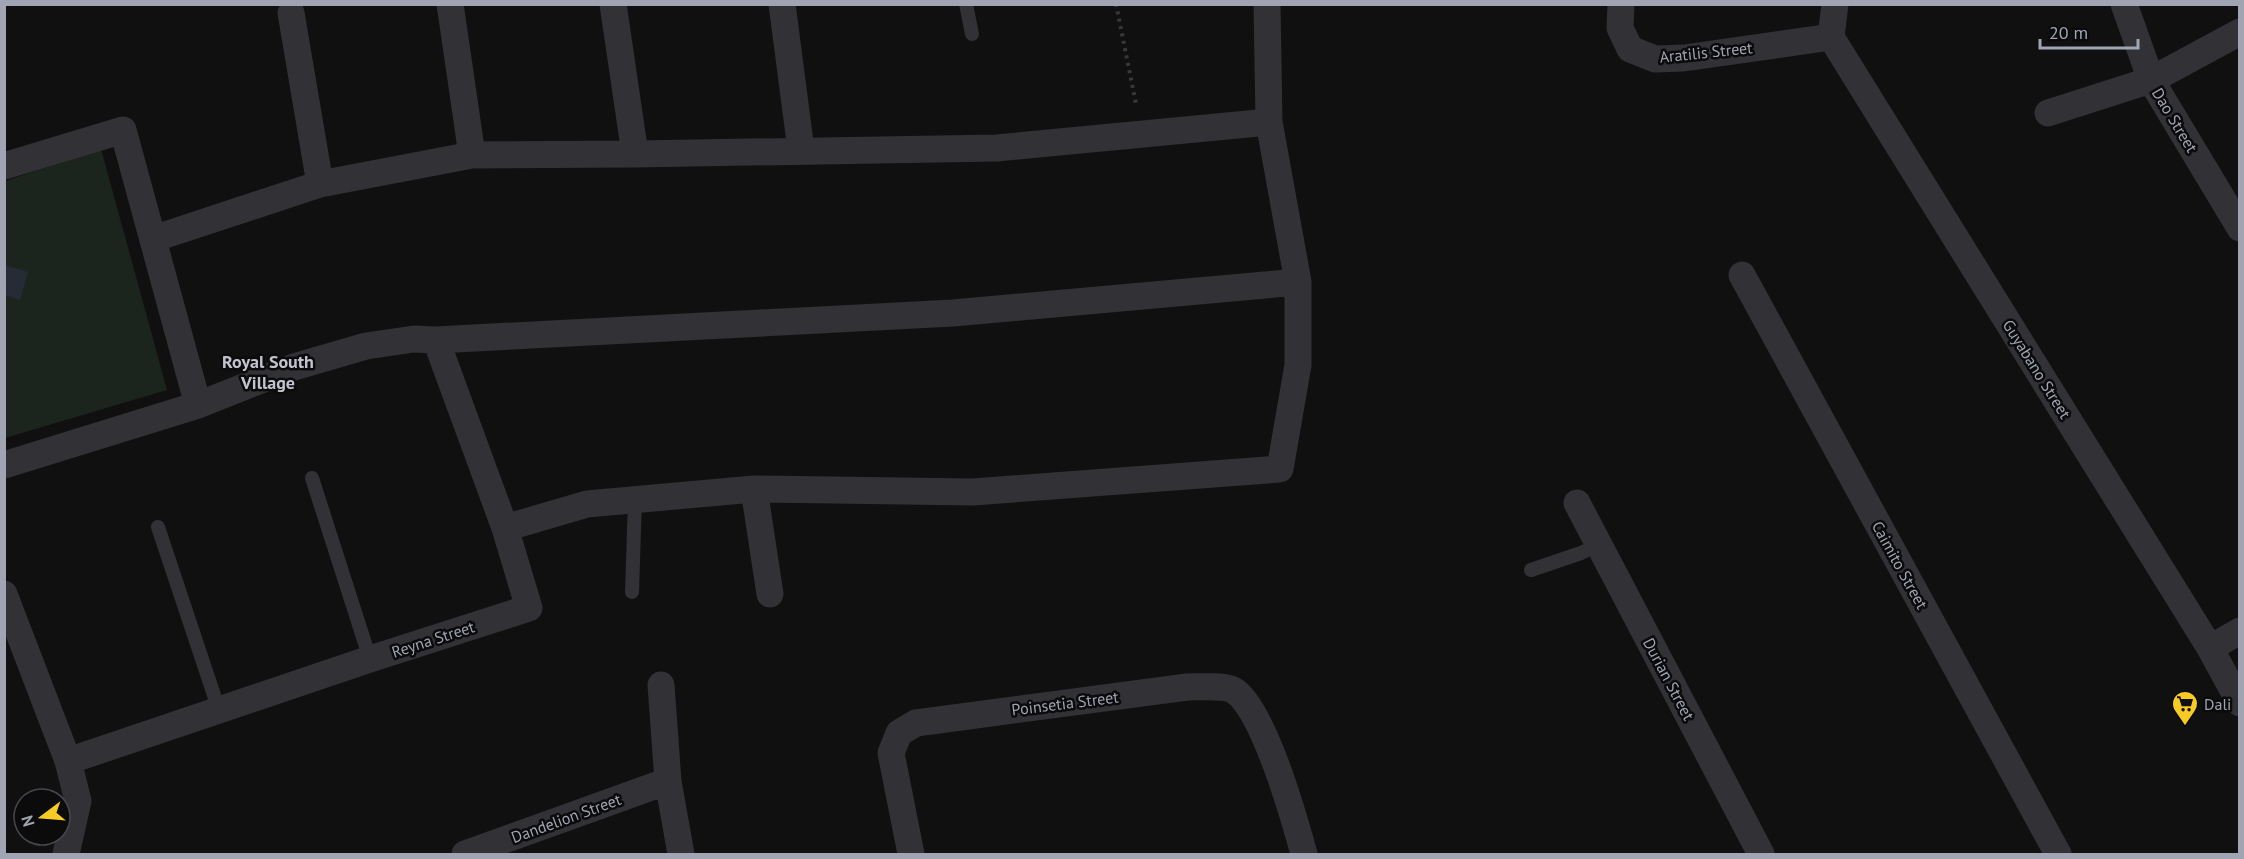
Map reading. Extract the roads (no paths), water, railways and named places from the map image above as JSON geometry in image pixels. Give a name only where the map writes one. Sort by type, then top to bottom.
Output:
[{"type":"street","points":[[450,4],[472,155]]},
{"type":"street","points":[[613,4],[635,154]]},
{"type":"street","points":[[782,4],[801,150]]},
{"type":"street","points":[[505,528],[587,504],[754,489],[973,492],[1280,469],[1298,365],[1298,282],[1269,122],[1267,4]]},
{"type":"street","name":"Aratilis Street","points":[[1621,4],[1620,28],[1630,49],[1655,59],[1684,58],[1831,37]]},
{"type":"street","points":[[1831,37],[1835,4]]},
{"type":"street","name":"Dao Street","points":[[2124,4],[2151,80],[2240,228]]},
{"type":"street","points":[[291,13],[320,184]]},
{"type":"street","points":[[2048,113],[2151,80],[2240,32]]},
{"type":"street","name":"Guyabano Street","points":[[1831,37],[2210,648],[2240,703]]},
{"type":"street","points":[[153,239],[320,184],[472,155],[997,148],[1269,122]]},
{"type":"street","points":[[4,166],[123,130],[198,405]]},
{"type":"street","name":"Caimito Street","points":[[1742,275],[2058,855]]},
{"type":"street","points":[[4,465],[198,405],[294,367],[366,346],[414,339],[436,340],[953,313],[1298,282]]},
{"type":"street","name":"Reyna Street","points":[[68,761],[529,608],[505,528],[436,340]]},
{"type":"street","points":[[754,489],[770,594]]},
{"type":"street","name":"Durian Street","points":[[1577,503],[1761,855]]},
{"type":"street","points":[[4,594],[68,761],[78,801],[66,855]]},
{"type":"street","points":[[2210,648],[2240,631]]},
{"type":"street","points":[[661,685],[668,782],[681,855]]},
{"type":"street","name":"Poinsetia Street","points":[[911,855],[891,753],[899,733],[916,723],[1187,687],[1233,690],[1250,707],[1262,731],[1293,813],[1304,855]]},
{"type":"street","name":"Dandelion Street","points":[[465,855],[668,782]]},
{"type":"lane","points":[[966,4],[972,34]]},
{"type":"lane","points":[[312,478],[370,659]]},
{"type":"lane","points":[[632,592],[635,499]]},
{"type":"lane","points":[[158,527],[219,710]]},
{"type":"lane","points":[[1531,570],[1598,545]]},
{"type":"place","name":"Dali","points":[[2185,727]]},
{"type":"district","name":"Royal South Village","points":[[268,372]]}]
